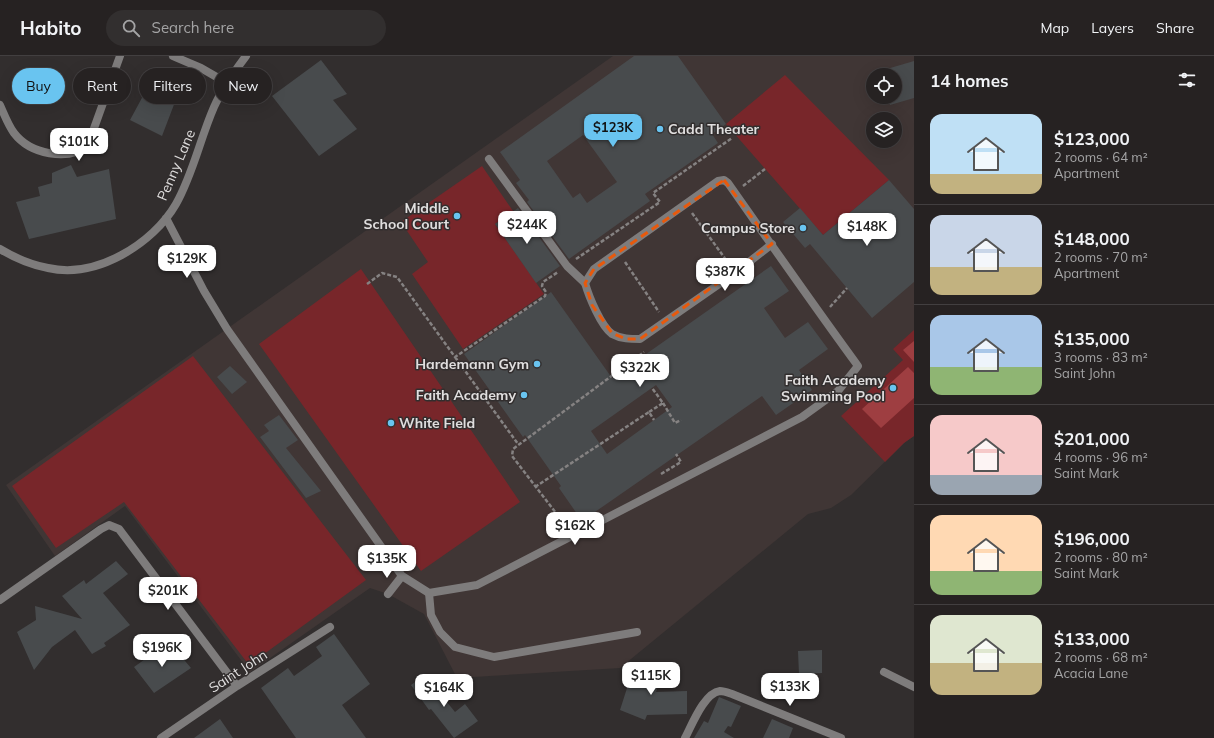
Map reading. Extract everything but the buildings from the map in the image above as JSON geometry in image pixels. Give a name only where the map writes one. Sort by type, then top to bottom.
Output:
[{"type":"street","points":[[0,105],[14,133],[34,150],[66,154],[80,151],[88,145],[120,56]]},
{"type":"street","points":[[173,56],[214,76]]},
{"type":"street","name":"Penny Lane","points":[[238,68],[246,56]]},
{"type":"street","name":"Penny Lane","points":[[0,249],[16,258],[49,268],[74,269],[98,265],[127,253],[146,239],[166,218],[176,203],[216,104]]},
{"type":"street","points":[[489,159],[567,266],[585,283],[592,305],[612,333],[626,339],[640,339],[666,322],[772,244]]},
{"type":"street","points":[[166,218],[204,291],[227,329],[402,576],[428,593],[477,585],[802,417],[838,391],[858,366],[772,244],[728,183],[724,180],[718,182],[594,268],[585,283]]},
{"type":"street","points":[[0,600],[109,525],[119,529],[237,686]]},
{"type":"street","points":[[388,594],[402,576]]},
{"type":"street","points":[[428,593],[431,615],[440,632],[456,647],[494,657],[637,632]]},
{"type":"street","name":"Saint John","points":[[161,738],[237,686],[330,627]]},
{"type":"street","points":[[884,672],[914,686]]},
{"type":"street","points":[[685,738],[702,705],[710,696],[720,691],[732,694],[841,738]]},
{"type":"path","points":[[455,357],[545,296],[546,292],[542,286],[543,282],[607,236],[660,202],[652,192],[732,138]]},
{"type":"path","points":[[734,192],[765,169]]},
{"type":"path","points":[[686,204],[734,273]]},
{"type":"path","points":[[607,236],[666,322]]},
{"type":"path","points":[[367,284],[382,273],[397,277],[518,444],[513,449],[512,456],[564,526],[572,528]]},
{"type":"path","points":[[652,388],[675,422],[678,423],[681,420]]},
{"type":"path","points":[[535,487],[663,403]]},
{"type":"path","points":[[650,412],[654,420]]},
{"type":"path","points":[[656,478],[681,462],[676,454]]},
{"type":"highlighted area","points":[[724,180],[772,244],[640,339],[626,339],[612,333],[592,305],[585,283],[594,269]]},
{"type":"shaded area","name":"Faith Academy","points":[[613,56],[914,56],[914,436],[904,443],[851,495],[831,508],[808,514],[620,668],[457,678],[424,614],[388,594],[370,588],[250,672],[125,506],[55,556],[6,485]]},
{"type":"shaded area","points":[[785,75],[889,180],[823,235],[726,124]]},
{"type":"shaded area","points":[[482,166],[513,211],[495,224],[544,294],[463,349],[412,274],[428,262],[401,222]]},
{"type":"shaded area","name":"White Field","points":[[361,269],[520,502],[421,571],[259,344]]},
{"type":"shaded area","name":"Faith Academy Swimming Pool","points":[[914,330],[914,436],[904,443],[885,462],[841,416],[903,360],[893,349]]},
{"type":"shaded area","points":[[914,341],[914,362],[903,350]]},
{"type":"shaded area","points":[[193,356],[366,580],[249,665],[124,502],[56,548],[12,486]]},
{"type":"shaded area","points":[[908,367],[914,373],[914,398],[881,428],[862,409]]},
{"type":"place","name":"Cadd Theater","points":[[660,129]]},
{"type":"place","name":"Middle School Court","points":[[457,216]]},
{"type":"place","name":"Campus Store","points":[[803,228]]},
{"type":"place","name":"Hardemann Gym","points":[[537,364]]},
{"type":"place","name":"Faith Academy Swimming Pool","points":[[893,388]]},
{"type":"place","name":"Faith Academy","points":[[524,395]]},
{"type":"place","name":"White Field","points":[[391,423]]}]
